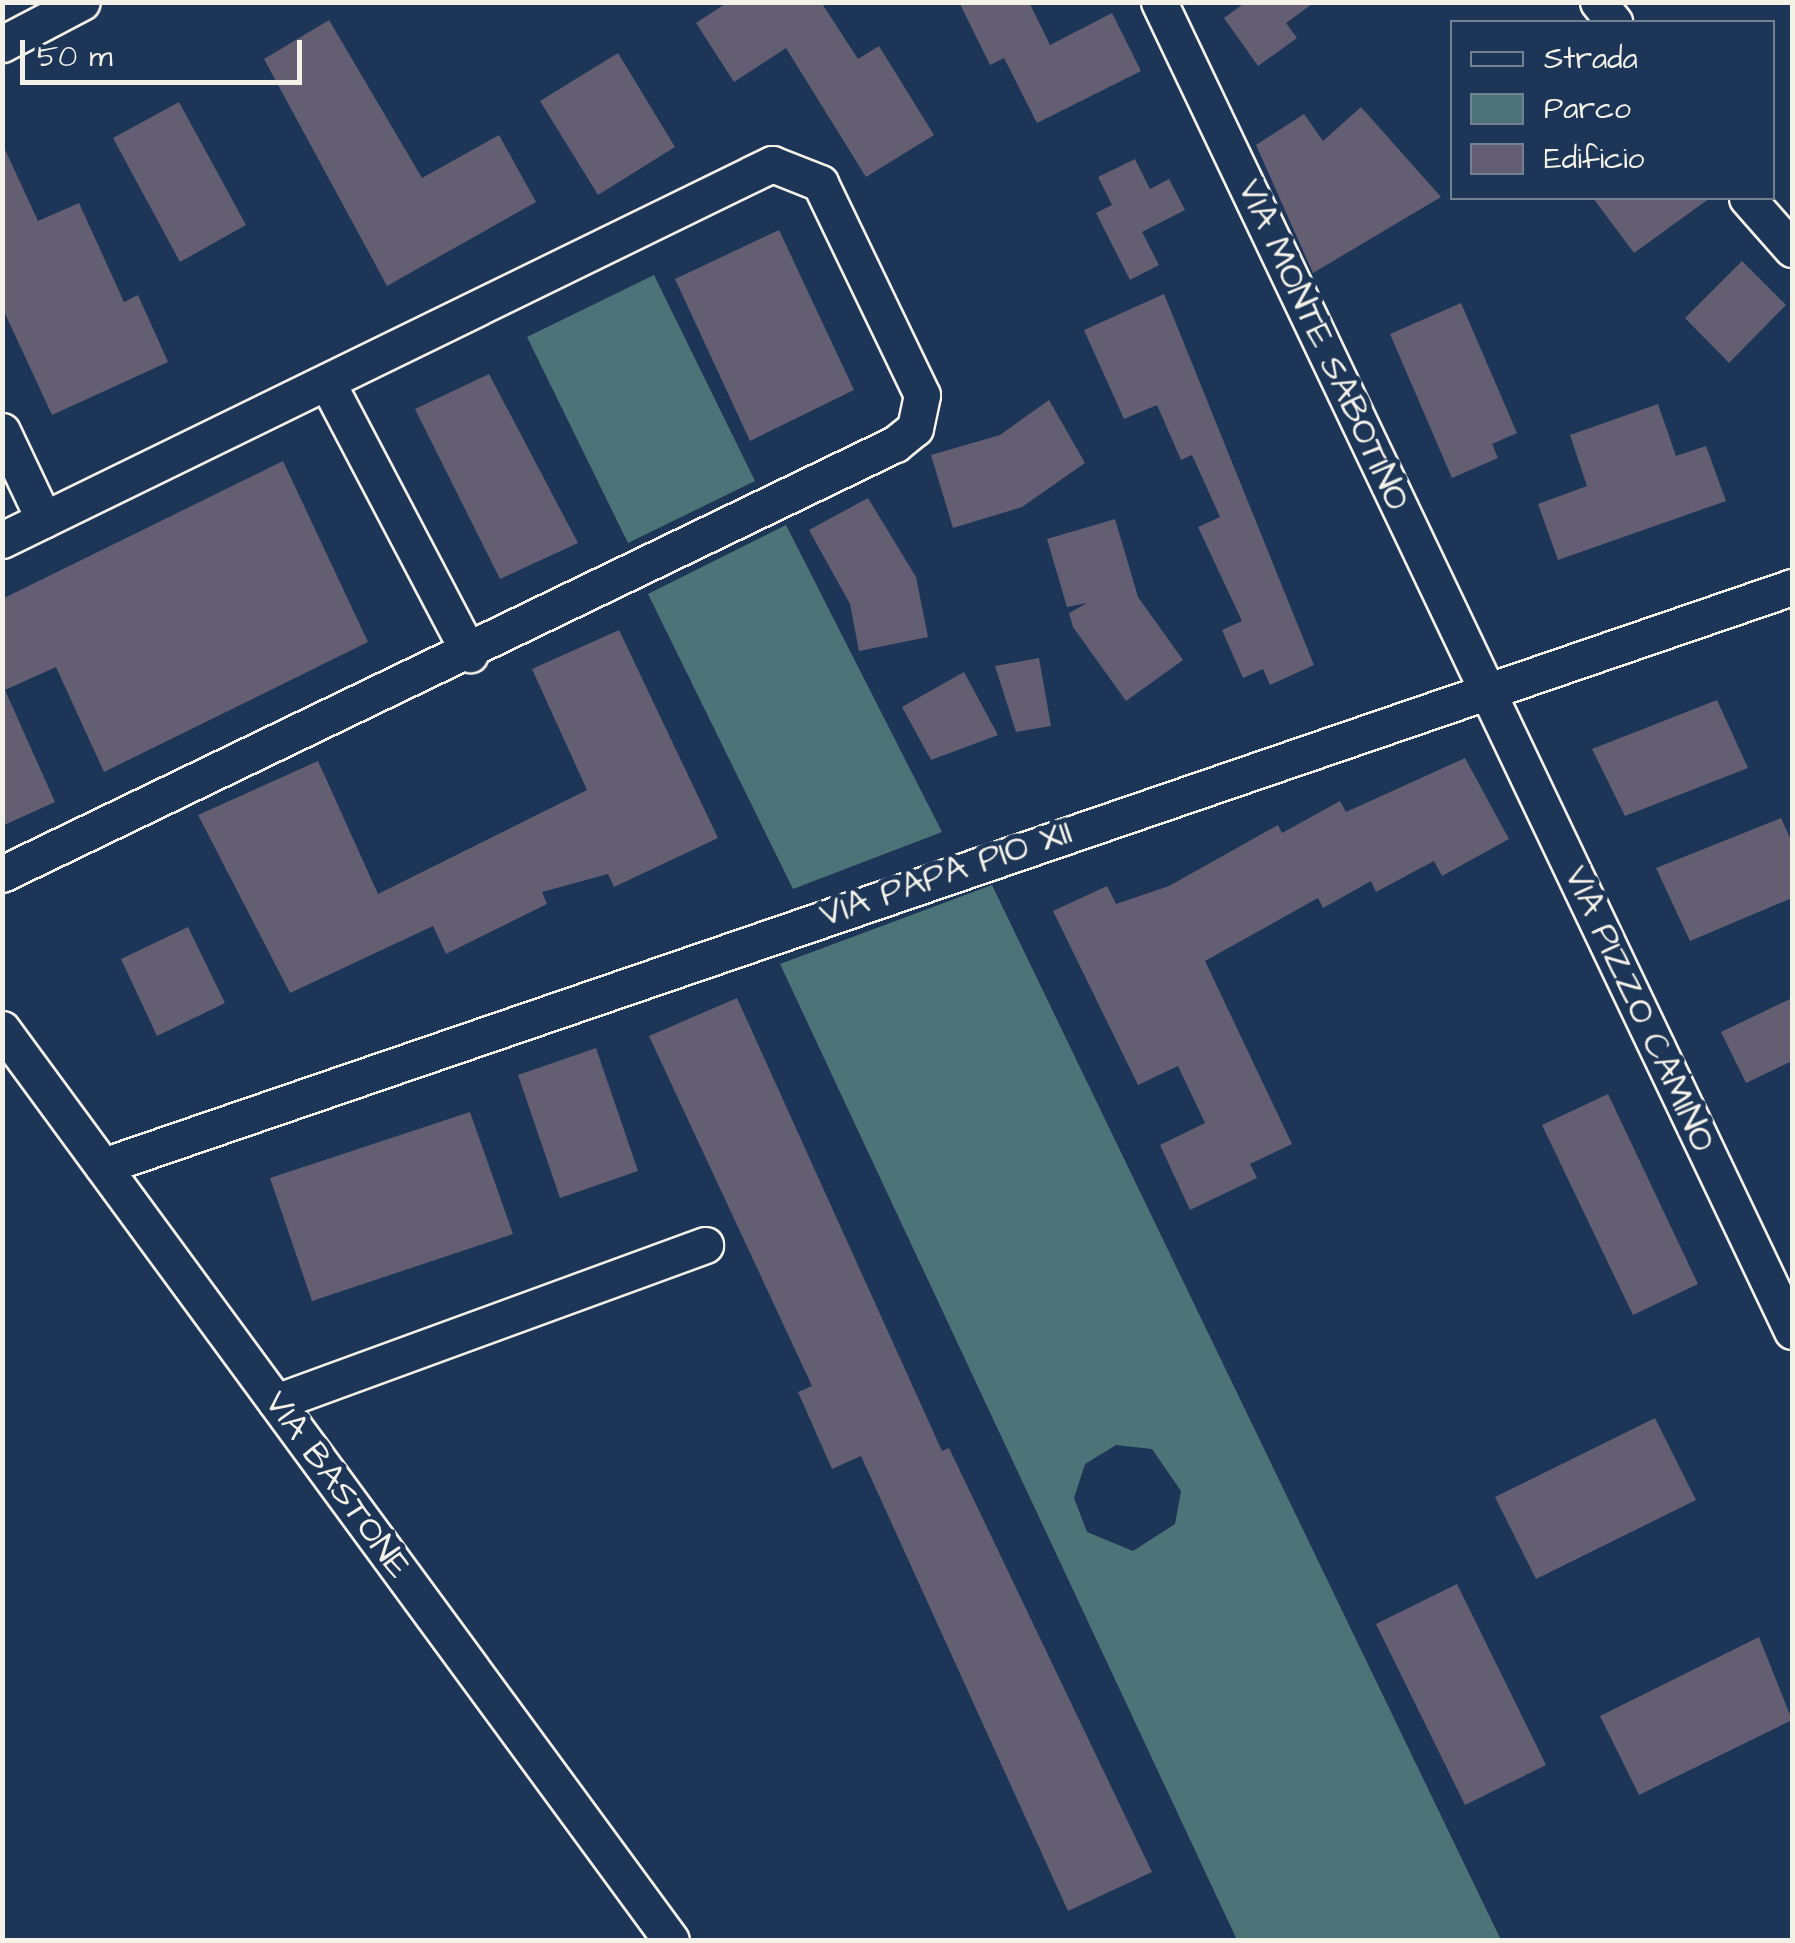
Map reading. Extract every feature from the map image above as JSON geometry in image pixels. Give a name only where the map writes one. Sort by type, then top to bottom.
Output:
[{"type":"street","points":[[2,44],[82,2]]},
{"type":"street","name":"VIA MONTE SABOTINO","points":[[1160,2],[1486,687]]},
{"type":"street","points":[[2,540],[329,386],[763,166],[795,166],[825,192],[919,386],[915,428],[470,654],[2,874]]},
{"type":"street","points":[[1750,200],[1792,250]]},
{"type":"street","points":[[329,386],[470,654]]},
{"type":"street","points":[[2,431],[44,520]]},
{"type":"street","name":"VIA PAPA PIO XII","points":[[102,1166],[1486,687],[1792,587]]},
{"type":"street","name":"VIA PIZZO CAMINO","points":[[1486,687],[1792,1331]]},
{"type":"street","name":"VIA BASTONE","points":[[2,1030],[671,1940]]},
{"type":"street","points":[[276,1402],[706,1245]]},
{"type":"green space","points":[[654,275],[755,481],[628,543],[527,337]]},
{"type":"green space","points":[[786,525],[942,832],[793,889],[648,594]]},
{"type":"green space","points":[[992,885],[1501,1940],[1237,1940],[780,964]],"holes":[[[1116,1445],[1152,1449],[1181,1491],[1175,1524],[1133,1551],[1087,1532],[1074,1498],[1085,1464]]]},
{"type":"building","points":[[728,2],[821,2],[858,59],[879,46],[934,135],[866,177],[786,48],[734,82],[696,23]]},
{"type":"building","points":[[959,2],[1029,2],[1050,45],[1112,13],[1141,71],[1037,123],[1004,58],[990,65]]},
{"type":"building","points":[[1246,2],[1315,2],[1286,23],[1297,38],[1258,66],[1224,18]]},
{"type":"building","points":[[329,20],[422,178],[499,135],[536,202],[387,286],[264,59]]},
{"type":"building","points":[[618,53],[675,147],[598,195],[540,101]]},
{"type":"building","points":[[179,102],[246,225],[180,262],[113,138]]},
{"type":"building","points":[[1361,107],[1441,197],[1313,273],[1256,145],[1304,114],[1323,141]]},
{"type":"building","points":[[2,143],[38,221],[79,203],[124,302],[138,295],[168,362],[52,415],[2,307]]},
{"type":"building","points":[[1135,159],[1150,189],[1169,179],[1185,210],[1142,232],[1159,265],[1130,280],[1096,213],[1112,205],[1098,177]]},
{"type":"building","points":[[1594,200],[1707,200],[1634,253]]},
{"type":"building","points":[[779,230],[854,390],[750,441],[675,279]]},
{"type":"building","points":[[1742,261],[1786,305],[1729,363],[1685,318]]},
{"type":"building","points":[[1164,294],[1314,665],[1270,685],[1263,669],[1243,678],[1222,630],[1242,621],[1198,527],[1220,517],[1192,455],[1181,460],[1157,405],[1124,419],[1084,330]]},
{"type":"building","points":[[1461,303],[1517,433],[1492,444],[1498,458],[1452,478],[1390,334]]},
{"type":"building","points":[[489,374],[578,543],[500,579],[415,409]]},
{"type":"building","points":[[1049,400],[1085,463],[1022,507],[953,528],[931,455],[1000,435]]},
{"type":"building","points":[[1658,404],[1676,456],[1706,446],[1726,501],[1558,560],[1538,504],[1587,486],[1570,435]]},
{"type":"building","points":[[283,461],[368,642],[104,772],[56,667],[5,690],[55,802],[2,826],[2,599]]},
{"type":"building","points":[[868,498],[916,577],[928,637],[859,651],[850,604],[809,530]]},
{"type":"building","points":[[1115,519],[1138,597],[1183,660],[1126,701],[1073,627],[1069,613],[1087,603],[1067,607],[1047,539]]},
{"type":"building","points":[[619,630],[718,838],[614,887],[608,874],[542,892],[547,904],[446,954],[433,926],[290,993],[198,815],[318,761],[378,894],[587,790],[532,669]]},
{"type":"building","points":[[1039,658],[1051,726],[1016,732],[995,666]]},
{"type":"building","points":[[964,672],[998,735],[931,760],[902,707]]},
{"type":"building","points":[[1717,700],[1748,768],[1625,816],[1592,749]]},
{"type":"building","points":[[1465,758],[1509,839],[1442,876],[1434,861],[1376,892],[1371,881],[1323,908],[1318,898],[1205,961],[1292,1144],[1250,1164],[1257,1178],[1190,1210],[1160,1145],[1205,1123],[1178,1066],[1138,1085],[1053,911],[1107,886],[1116,904],[1169,886],[1278,825],[1282,833],[1340,801],[1346,812]]},
{"type":"building","points":[[1781,818],[1792,842],[1792,898],[1690,941],[1656,868]]},
{"type":"building","points":[[188,927],[225,1003],[157,1036],[121,959]]},
{"type":"building","points":[[737,998],[942,1451],[949,1448],[1152,1872],[1068,1911],[861,1456],[832,1469],[798,1392],[812,1386],[649,1036]]},
{"type":"building","points":[[1792,998],[1792,1061],[1746,1083],[1721,1032]]},
{"type":"building","points":[[596,1048],[638,1171],[560,1198],[518,1075]]},
{"type":"building","points":[[1608,1094],[1698,1284],[1633,1315],[1542,1125]]},
{"type":"building","points":[[470,1112],[513,1234],[312,1301],[270,1178]]},
{"type":"building","points":[[1655,1418],[1696,1500],[1536,1579],[1495,1497]]},
{"type":"building","points":[[1457,1584],[1546,1765],[1465,1805],[1376,1624]]},
{"type":"building","points":[[1759,1637],[1792,1720],[1639,1795],[1600,1716]]}]
